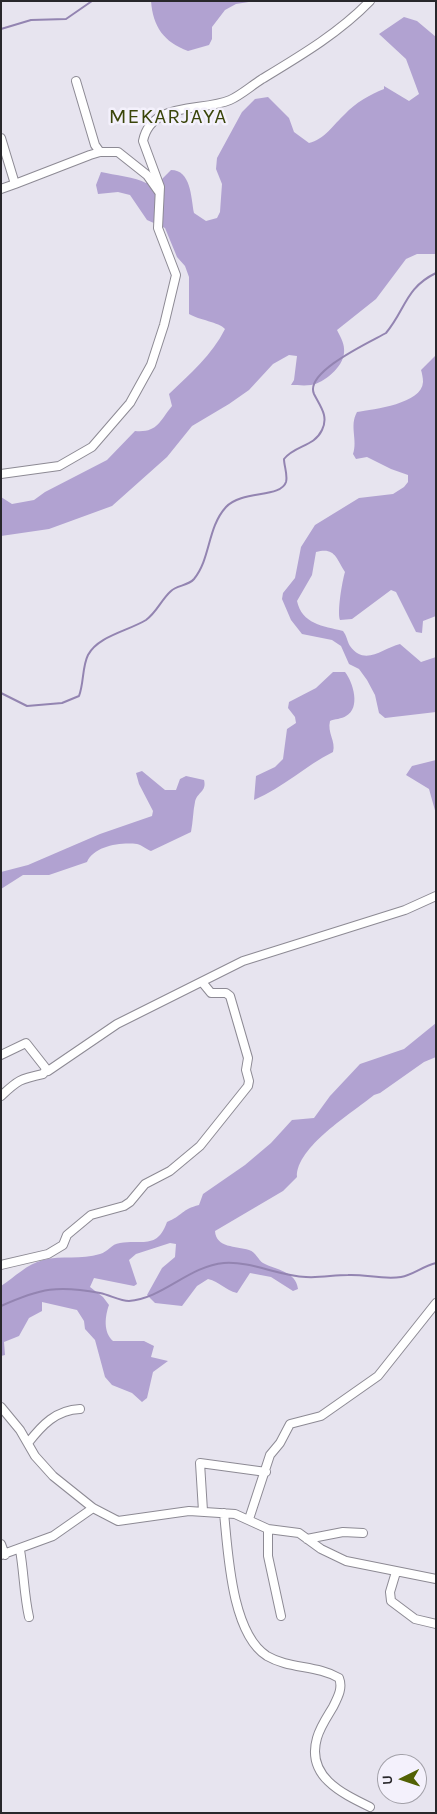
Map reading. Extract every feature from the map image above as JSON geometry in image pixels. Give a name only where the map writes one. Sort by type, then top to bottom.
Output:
[{"type":"street","points":[[1,474],[49,468],[75,458],[92,447],[130,403],[151,365],[176,275],[158,228],[160,194],[158,180],[144,148],[144,134],[148,128],[166,114],[183,108],[217,104],[231,99],[308,52],[370,1]]},
{"type":"street","points":[[76,81],[95,145],[100,152]]},
{"type":"street","points":[[1,138],[15,184]]},
{"type":"street","points":[[1,189],[100,152],[118,152],[124,155],[147,176],[160,194]]},
{"type":"street","points":[[1,1096],[14,1082],[22,1078],[42,1075],[46,1070],[117,1024],[248,959],[405,910],[436,896]]},
{"type":"street","points":[[1,1265],[48,1254],[63,1245],[67,1234],[91,1215],[124,1206],[130,1202],[145,1184],[170,1171],[200,1146],[248,1086],[249,1081],[246,1070],[248,1060],[230,996],[228,993],[211,993],[202,982]]},
{"type":"street","points":[[1,1055],[26,1043],[46,1070]]},
{"type":"street","points":[[249,1519],[270,1455],[280,1443],[290,1424],[321,1416],[378,1376],[436,1303]]},
{"type":"street","points":[[1,1406],[41,1463],[92,1508],[118,1521],[204,1511],[224,1513],[249,1519],[268,1529],[295,1532],[321,1549],[346,1561],[436,1579]]},
{"type":"street","points":[[28,1443],[44,1423],[66,1410],[80,1410]]},
{"type":"street","points":[[204,1511],[200,1463],[266,1472]]},
{"type":"street","points":[[1,1544],[3,1555],[20,1550],[69,1527],[92,1508]]},
{"type":"street","points":[[224,1513],[235,1592],[245,1628],[257,1648],[267,1656],[284,1663],[340,1678],[341,1687],[339,1695],[317,1736],[316,1762],[318,1770],[340,1792],[370,1806]]},
{"type":"street","points":[[268,1529],[268,1556],[281,1616]]},
{"type":"street","points":[[307,1539],[343,1532],[363,1533]]},
{"type":"street","points":[[20,1550],[26,1590],[24,1600],[29,1617]]},
{"type":"street","points":[[396,1572],[390,1592],[391,1601],[415,1620],[436,1624]]},
{"type":"shaded area","points":[[151,1],[255,1],[236,4],[225,10],[212,27],[212,39],[209,45],[188,51],[172,43],[161,32],[154,19]]},
{"type":"shaded area","points":[[404,17],[417,21],[436,37],[436,254],[417,254],[406,259],[376,299],[337,330],[343,344],[343,358],[337,369],[327,378],[311,385],[291,385],[294,380],[297,356],[289,355],[273,364],[249,390],[192,426],[167,457],[112,506],[49,529],[1,536],[1,497],[12,504],[34,500],[45,492],[107,460],[135,431],[148,430],[157,425],[172,406],[169,394],[207,356],[225,329],[189,314],[189,277],[185,266],[177,257],[165,228],[147,220],[130,195],[118,192],[98,194],[96,185],[101,172],[146,183],[161,180],[171,170],[178,171],[183,174],[189,186],[194,213],[206,221],[217,218],[220,212],[222,184],[216,169],[217,158],[242,112],[255,99],[268,97],[289,118],[294,132],[309,143],[319,139],[353,106],[384,89],[384,86],[409,101],[419,94],[406,59],[379,34]]},
{"type":"shaded area","points":[[436,355],[436,616],[423,621],[422,633],[416,632],[396,592],[391,590],[352,619],[340,620],[339,604],[345,572],[337,558],[327,551],[316,552],[312,575],[297,601],[303,615],[314,623],[343,631],[350,646],[362,655],[368,656],[400,644],[421,662],[436,657],[436,712],[385,718],[379,713],[375,695],[367,680],[359,669],[349,664],[341,646],[332,640],[302,634],[291,620],[282,599],[283,593],[295,578],[301,547],[315,525],[359,498],[393,494],[408,482],[408,475],[367,457],[356,459],[353,454],[355,417],[357,412],[396,404],[415,396],[421,389],[423,382],[421,370]]},
{"type":"shaded area","points":[[333,672],[345,672],[348,676],[353,688],[354,701],[351,712],[342,718],[330,721],[333,752],[275,789],[254,800],[256,776],[275,767],[283,759],[287,729],[296,723],[295,717],[288,708],[289,702],[316,688]]},
{"type":"shaded area","points":[[436,760],[436,814],[429,789],[406,775],[412,766]]},
{"type":"shaded area","points":[[142,771],[165,790],[176,790],[180,779],[186,776],[204,780],[203,790],[195,802],[191,832],[151,851],[137,844],[108,846],[95,852],[87,862],[49,875],[23,875],[1,889],[1,872],[28,865],[100,834],[152,816],[153,811],[139,784],[136,773]]},
{"type":"shaded area","points":[[436,1023],[436,1057],[424,1062],[380,1093],[374,1095],[327,1132],[306,1154],[299,1166],[297,1177],[283,1191],[215,1231],[219,1241],[251,1251],[263,1263],[294,1278],[298,1289],[293,1291],[271,1277],[250,1273],[237,1293],[208,1279],[197,1286],[182,1306],[155,1303],[147,1295],[162,1268],[175,1257],[176,1244],[170,1243],[136,1254],[129,1260],[137,1284],[134,1286],[94,1278],[90,1287],[103,1297],[109,1305],[106,1329],[113,1341],[144,1341],[154,1346],[151,1357],[168,1361],[153,1372],[147,1398],[142,1402],[132,1393],[112,1385],[105,1377],[95,1340],[85,1329],[84,1321],[77,1310],[42,1302],[42,1311],[29,1318],[19,1336],[4,1342],[5,1355],[1,1356],[1,1286],[26,1268],[43,1260],[93,1256],[103,1253],[117,1244],[148,1242],[159,1237],[167,1222],[189,1208],[199,1205],[203,1194],[245,1165],[271,1143],[292,1120],[314,1118],[330,1096],[360,1064],[404,1049]]},
{"type":"waterway","points":[[1,29],[31,20],[66,19],[92,1]]},
{"type":"waterway","points":[[1,693],[27,706],[62,703],[79,696],[86,660],[93,648],[106,638],[146,620],[171,591],[194,579],[203,562],[215,524],[226,507],[241,498],[283,487],[286,482],[284,459],[288,454],[319,436],[324,425],[323,411],[314,394],[314,385],[319,376],[328,367],[354,350],[386,333],[412,292],[418,285],[436,273]]},
{"type":"waterway","points":[[1,1306],[27,1295],[61,1289],[100,1293],[126,1301],[141,1299],[153,1295],[199,1270],[211,1265],[224,1263],[244,1264],[306,1277],[354,1275],[388,1278],[405,1276],[436,1263]]},
{"type":"district","name":"MEKARJAYA","points":[[168,117]]}]
